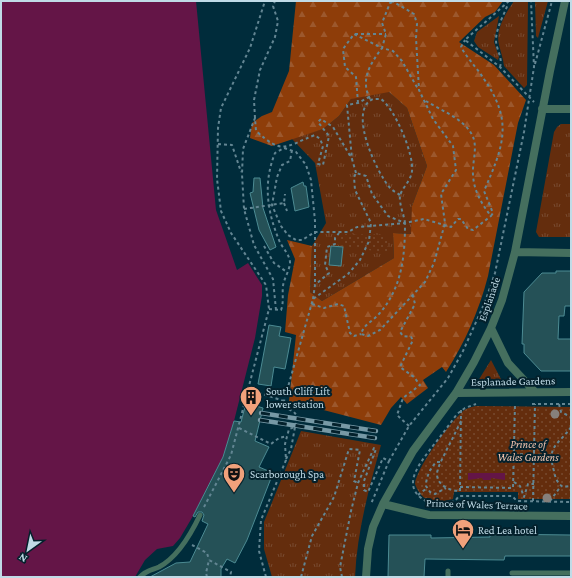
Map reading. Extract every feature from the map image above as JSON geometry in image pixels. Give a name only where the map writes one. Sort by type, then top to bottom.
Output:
[{"type":"street","name":"Esplanade","points":[[366,577],[368,549],[373,528],[383,504],[413,451],[456,393],[491,328],[502,300],[515,252],[542,109],[565,1]]},
{"type":"street","points":[[542,109],[571,109]]},
{"type":"street","points":[[515,252],[571,253]]},
{"type":"street","points":[[491,328],[508,363],[534,391]]},
{"type":"street","name":"Esplanade Gardens","points":[[456,393],[534,391],[571,392]]},
{"type":"street","name":"Prince of Wales Terrace","points":[[383,504],[429,515],[571,516]]},
{"type":"lane","points":[[140,577],[145,572],[160,566],[176,552],[200,515]]},
{"type":"lane","points":[[448,571],[448,577]]},
{"type":"lane","points":[[512,573],[571,573]]},
{"type":"path","points":[[200,515],[231,456],[239,428],[247,388],[269,309],[266,285],[231,233],[221,211],[217,179],[218,128],[222,108],[250,48],[265,1]]},
{"type":"path","points":[[266,577],[259,552],[261,520],[291,449],[297,416],[294,412],[285,407],[284,401],[312,304],[315,285],[315,221],[311,180],[306,165],[296,152],[271,144],[256,131],[254,100],[260,70],[275,37],[278,21],[273,6],[275,1]]},
{"type":"path","points":[[370,98],[365,86],[367,73],[382,48],[386,34],[382,23],[390,3],[393,1],[414,14],[417,24],[416,38],[419,90]]},
{"type":"path","points":[[292,150],[290,161],[282,165],[277,178],[272,205],[281,226],[288,235],[296,240],[302,240],[315,232],[348,232],[357,227],[405,223],[424,219],[451,227],[458,219],[461,220],[468,229],[473,230],[493,214],[484,191],[500,154],[503,127],[501,114],[492,90],[461,47],[465,40],[509,1]]},
{"type":"path","points":[[500,67],[502,59],[496,45],[496,36],[509,1]]},
{"type":"path","points":[[532,1],[534,67]]},
{"type":"path","points":[[372,499],[389,461],[409,426],[448,378],[464,351],[485,302],[500,250],[530,99],[534,67],[552,1]]},
{"type":"path","points":[[354,34],[386,34]]},
{"type":"path","points":[[312,304],[324,308],[338,304],[344,306],[350,333],[354,336],[361,334],[368,336],[380,330],[425,282],[434,263],[445,224],[442,194],[456,170],[453,146],[433,120],[425,101],[402,61],[393,51],[382,48],[354,34]]},
{"type":"path","points":[[354,34],[343,49],[344,68],[356,77],[358,103]]},
{"type":"path","points":[[465,40],[500,67],[530,99],[542,109]]},
{"type":"path","points":[[370,98],[364,105],[362,112],[368,144],[381,175],[390,188],[400,195]]},
{"type":"path","points":[[313,299],[348,274],[360,260],[368,241],[371,223],[355,190],[354,177],[356,172],[352,159],[347,105],[358,103],[370,98],[381,99],[389,107],[398,123],[409,152],[412,173],[400,195],[405,223],[405,256],[393,292],[379,314],[363,328],[361,334]]},
{"type":"path","points":[[425,101],[460,122],[472,133],[475,151],[473,176],[478,200],[491,216]]},
{"type":"path","points":[[256,118],[243,149],[242,174],[244,209],[254,245],[273,279],[276,310]]},
{"type":"path","points":[[269,309],[281,310],[283,285],[290,263],[289,255],[280,242],[268,205],[270,166],[275,153],[315,136],[320,139],[323,146],[318,164],[323,165],[329,136],[318,122],[321,119],[334,127],[352,159]]},
{"type":"path","points":[[218,144],[232,145],[242,174]]},
{"type":"path","points":[[356,172],[366,176],[372,194],[388,216],[405,223]]},
{"type":"path","points":[[285,194],[284,202],[287,211]]},
{"type":"path","points":[[244,209],[284,202]]},
{"type":"path","points":[[315,285],[329,273],[325,265],[326,247],[335,244],[335,238],[340,232]]},
{"type":"path","points":[[264,246],[274,263],[287,272]]},
{"type":"path","points":[[409,426],[397,415],[403,398],[420,385],[414,377],[400,367],[413,340],[411,337],[403,336],[400,332],[415,304],[413,296]]},
{"type":"path","points":[[247,388],[284,401]]},
{"type":"path","points":[[438,505],[426,501],[418,495],[413,487],[414,473],[461,410],[469,406],[481,404]]},
{"type":"path","points":[[508,404],[521,404]]},
{"type":"path","points":[[460,487],[513,488],[515,404]]},
{"type":"path","points":[[528,404],[571,404]]},
{"type":"path","points":[[534,501],[535,404]]},
{"type":"path","points":[[558,404],[561,412],[571,417]]},
{"type":"path","points":[[461,410],[461,422],[460,491],[446,488],[439,482],[437,476],[441,462],[461,422]]},
{"type":"path","points":[[286,460],[285,444],[287,436],[289,429],[295,427]]},
{"type":"path","points":[[561,486],[554,472],[551,455],[553,448],[571,427]]},
{"type":"path","points":[[239,428],[271,444],[279,438],[287,436]]},
{"type":"path","points":[[342,577],[340,567],[343,549],[358,482],[374,448],[376,448],[364,481],[364,490],[368,492],[383,458],[389,461]]},
{"type":"path","points":[[301,577],[312,536],[334,497],[349,449],[360,450],[354,481],[358,482]]},
{"type":"path","points":[[514,454],[551,455]]},
{"type":"path","points":[[441,462],[436,462],[429,473],[426,481],[427,488],[435,494],[446,488]]},
{"type":"path","points":[[514,482],[520,486],[524,497],[528,484],[534,484]]},
{"type":"path","points":[[561,486],[571,486]]},
{"type":"path","points":[[550,501],[561,486]]},
{"type":"path","points":[[418,495],[427,488]]},
{"type":"path","points":[[444,505],[455,501],[459,496],[512,496],[517,501],[571,502]]},
{"type":"path","points":[[191,545],[208,553],[209,560],[207,577]]},
{"type":"path","points":[[209,560],[231,572],[230,577]]},
{"type":"green space","points":[[296,1],[503,1],[495,12],[485,17],[459,42],[494,65],[526,100],[518,123],[488,276],[471,326],[446,372],[442,367],[423,380],[428,388],[407,404],[401,397],[391,408],[381,425],[289,401],[296,335],[285,332],[288,295],[295,259],[287,240],[312,246],[310,292],[322,301],[394,258],[393,233],[411,234],[412,206],[427,166],[407,108],[389,92],[351,99],[339,116],[323,129],[272,146],[250,138],[252,123],[262,116],[272,112],[289,71]]},
{"type":"green space","points":[[514,1],[528,1],[527,85],[524,88],[504,66],[498,39],[502,22]]},
{"type":"green space","points":[[535,1],[548,1],[538,38],[536,36]]},
{"type":"green space","points":[[499,16],[494,42],[499,57],[498,60],[478,47],[474,41],[477,32]]},
{"type":"green space","points":[[366,91],[389,92],[407,108],[427,166],[412,206],[412,234],[393,233],[394,258],[322,301],[310,292],[312,246],[326,223],[315,163],[291,138],[323,129],[339,116],[351,99]]},
{"type":"green space","points":[[561,124],[571,124],[571,237],[539,237],[536,232],[554,132]]},
{"type":"green space","points":[[342,234],[387,235],[387,253],[338,245]]},
{"type":"green space","points":[[491,360],[502,381],[478,381]]},
{"type":"green space","name":"Prince of Wales Gardens","points":[[476,406],[571,407],[571,499],[518,499],[518,492],[454,492],[453,499],[435,501],[426,499],[418,491],[415,484],[421,468],[441,437],[462,412]]},
{"type":"green space","points":[[301,431],[381,445],[361,527],[355,577],[272,577],[264,549],[264,522]]},
{"type":"shaded area","points":[[1,1],[196,1],[216,210],[237,270],[248,263],[262,285],[262,296],[255,338],[234,421],[223,457],[180,538],[173,546],[157,549],[145,560],[135,577],[1,577]]},
{"type":"shaded area","points":[[468,473],[505,473],[505,480],[491,478],[491,480],[483,480],[482,478],[468,480]]},
{"type":"building","points":[[254,178],[260,178],[263,208],[276,247],[270,250],[259,230],[250,193],[253,192]]},
{"type":"building","points":[[303,182],[304,186],[306,186],[309,207],[295,211],[291,188]]},
{"type":"building","points":[[331,246],[343,247],[341,266],[329,265]]},
{"type":"building","points":[[556,271],[571,271],[571,306],[565,306],[564,316],[559,316],[558,339],[571,339],[571,371],[541,371],[524,353],[524,344],[522,344],[524,292],[542,273],[556,273]]},
{"type":"building","points":[[269,325],[281,327],[279,336],[291,338],[285,369],[274,367],[271,386],[258,384]]},
{"type":"building","name":"Scarborough Spa","points":[[246,403],[263,408],[255,441],[269,447],[259,467],[273,473],[247,540],[235,563],[227,559],[221,569],[221,577],[150,577],[176,563],[190,562],[208,524],[202,521],[204,515],[202,512],[198,512],[195,517],[193,516],[223,457],[234,421],[241,422]]},
{"type":"building","points":[[490,534],[571,535],[571,556],[505,556],[504,560],[425,559],[424,577],[388,577],[389,535],[431,535],[431,538],[490,537]]},
{"type":"railway","points":[[261,413],[376,431]]},
{"type":"railway","points":[[260,420],[375,438]]},
{"type":"place","name":"South Cliff Lift lower station","points":[[251,416]]},
{"type":"place","name":"Scarborough Spa","points":[[234,494]]},
{"type":"place","name":"Red Lea hotel","points":[[463,550]]}]
